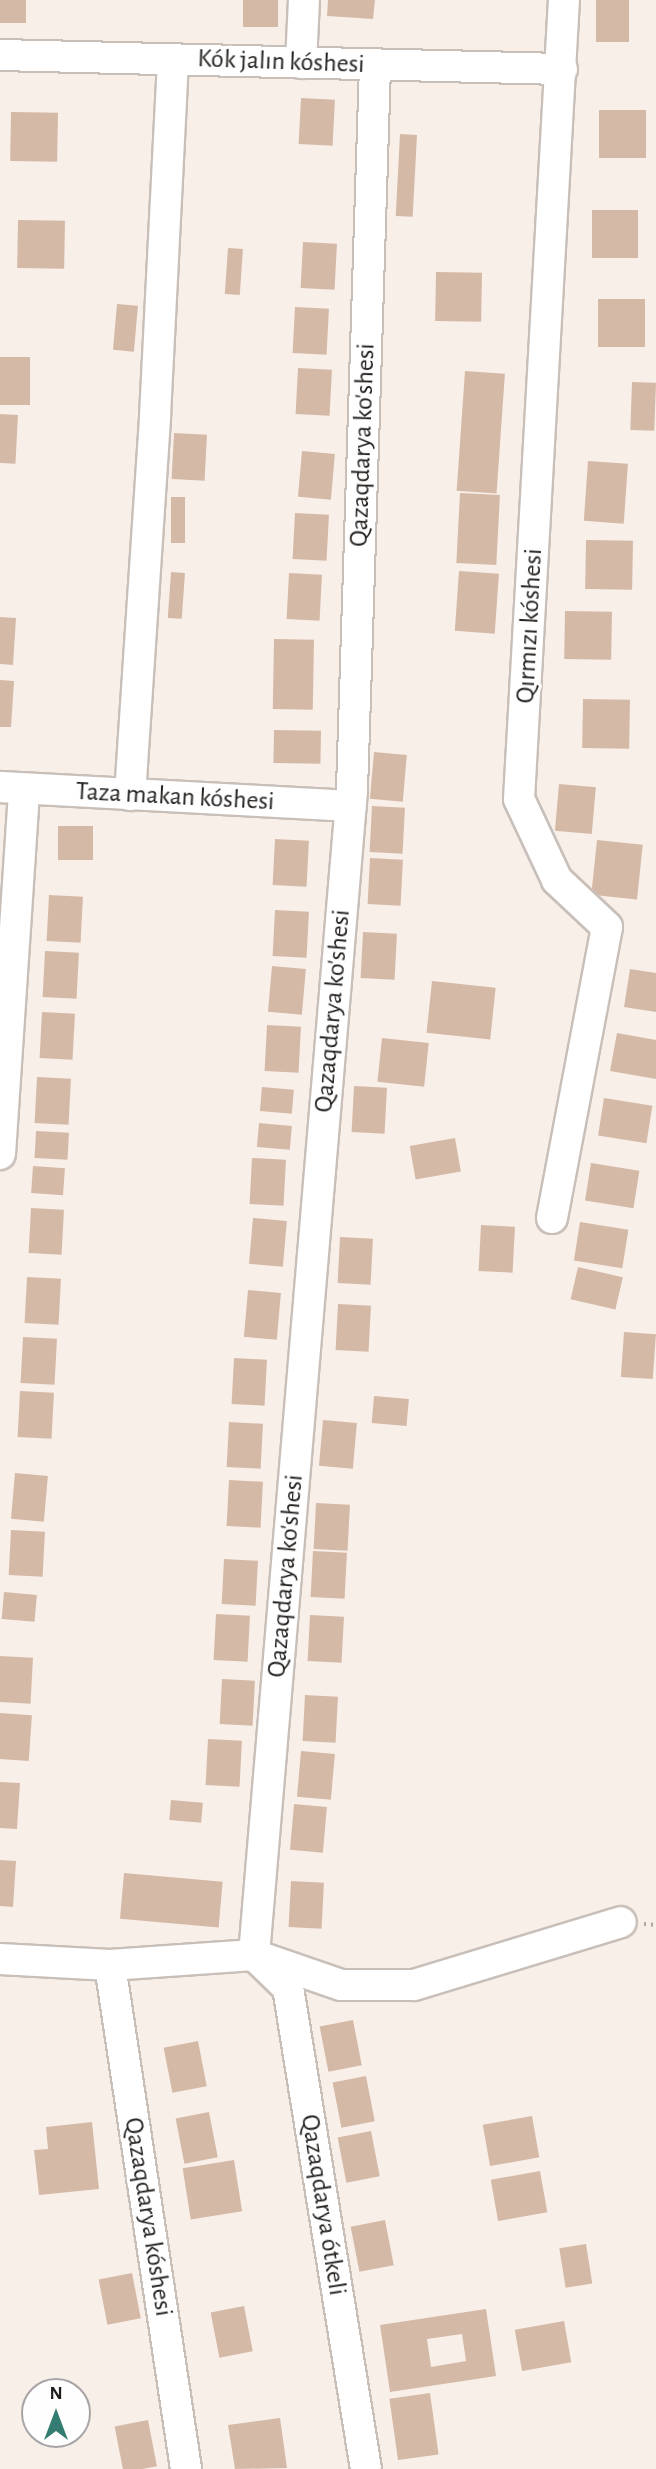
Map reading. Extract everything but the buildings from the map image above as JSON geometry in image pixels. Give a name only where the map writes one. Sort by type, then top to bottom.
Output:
[{"type":"street","points":[[301,63],[304,0]]},
{"type":"street","name":"Qırmızı kóshesi","points":[[552,1218],[607,928],[557,880],[520,799],[564,0]]},
{"type":"street","name":"Kók jalın kóshesi","points":[[0,55],[562,69]]},
{"type":"street","points":[[130,794],[155,416],[173,60]]},
{"type":"street","name":"Qazaqdarya ko'shesi","points":[[254,1955],[350,806],[375,65]]},
{"type":"street","points":[[0,1154],[12,788]]},
{"type":"street","name":"Taza makan kóshesi","points":[[12,788],[350,806]]},
{"type":"street","points":[[0,1959],[110,1965],[254,1955],[341,1986],[414,1986],[621,1922]]},
{"type":"street","name":"Qazaqdarya ótkeli","points":[[254,1955],[288,1988],[366,2469]]},
{"type":"street","name":"Qazaqdarya kóshesi","points":[[110,1965],[186,2469]]}]
